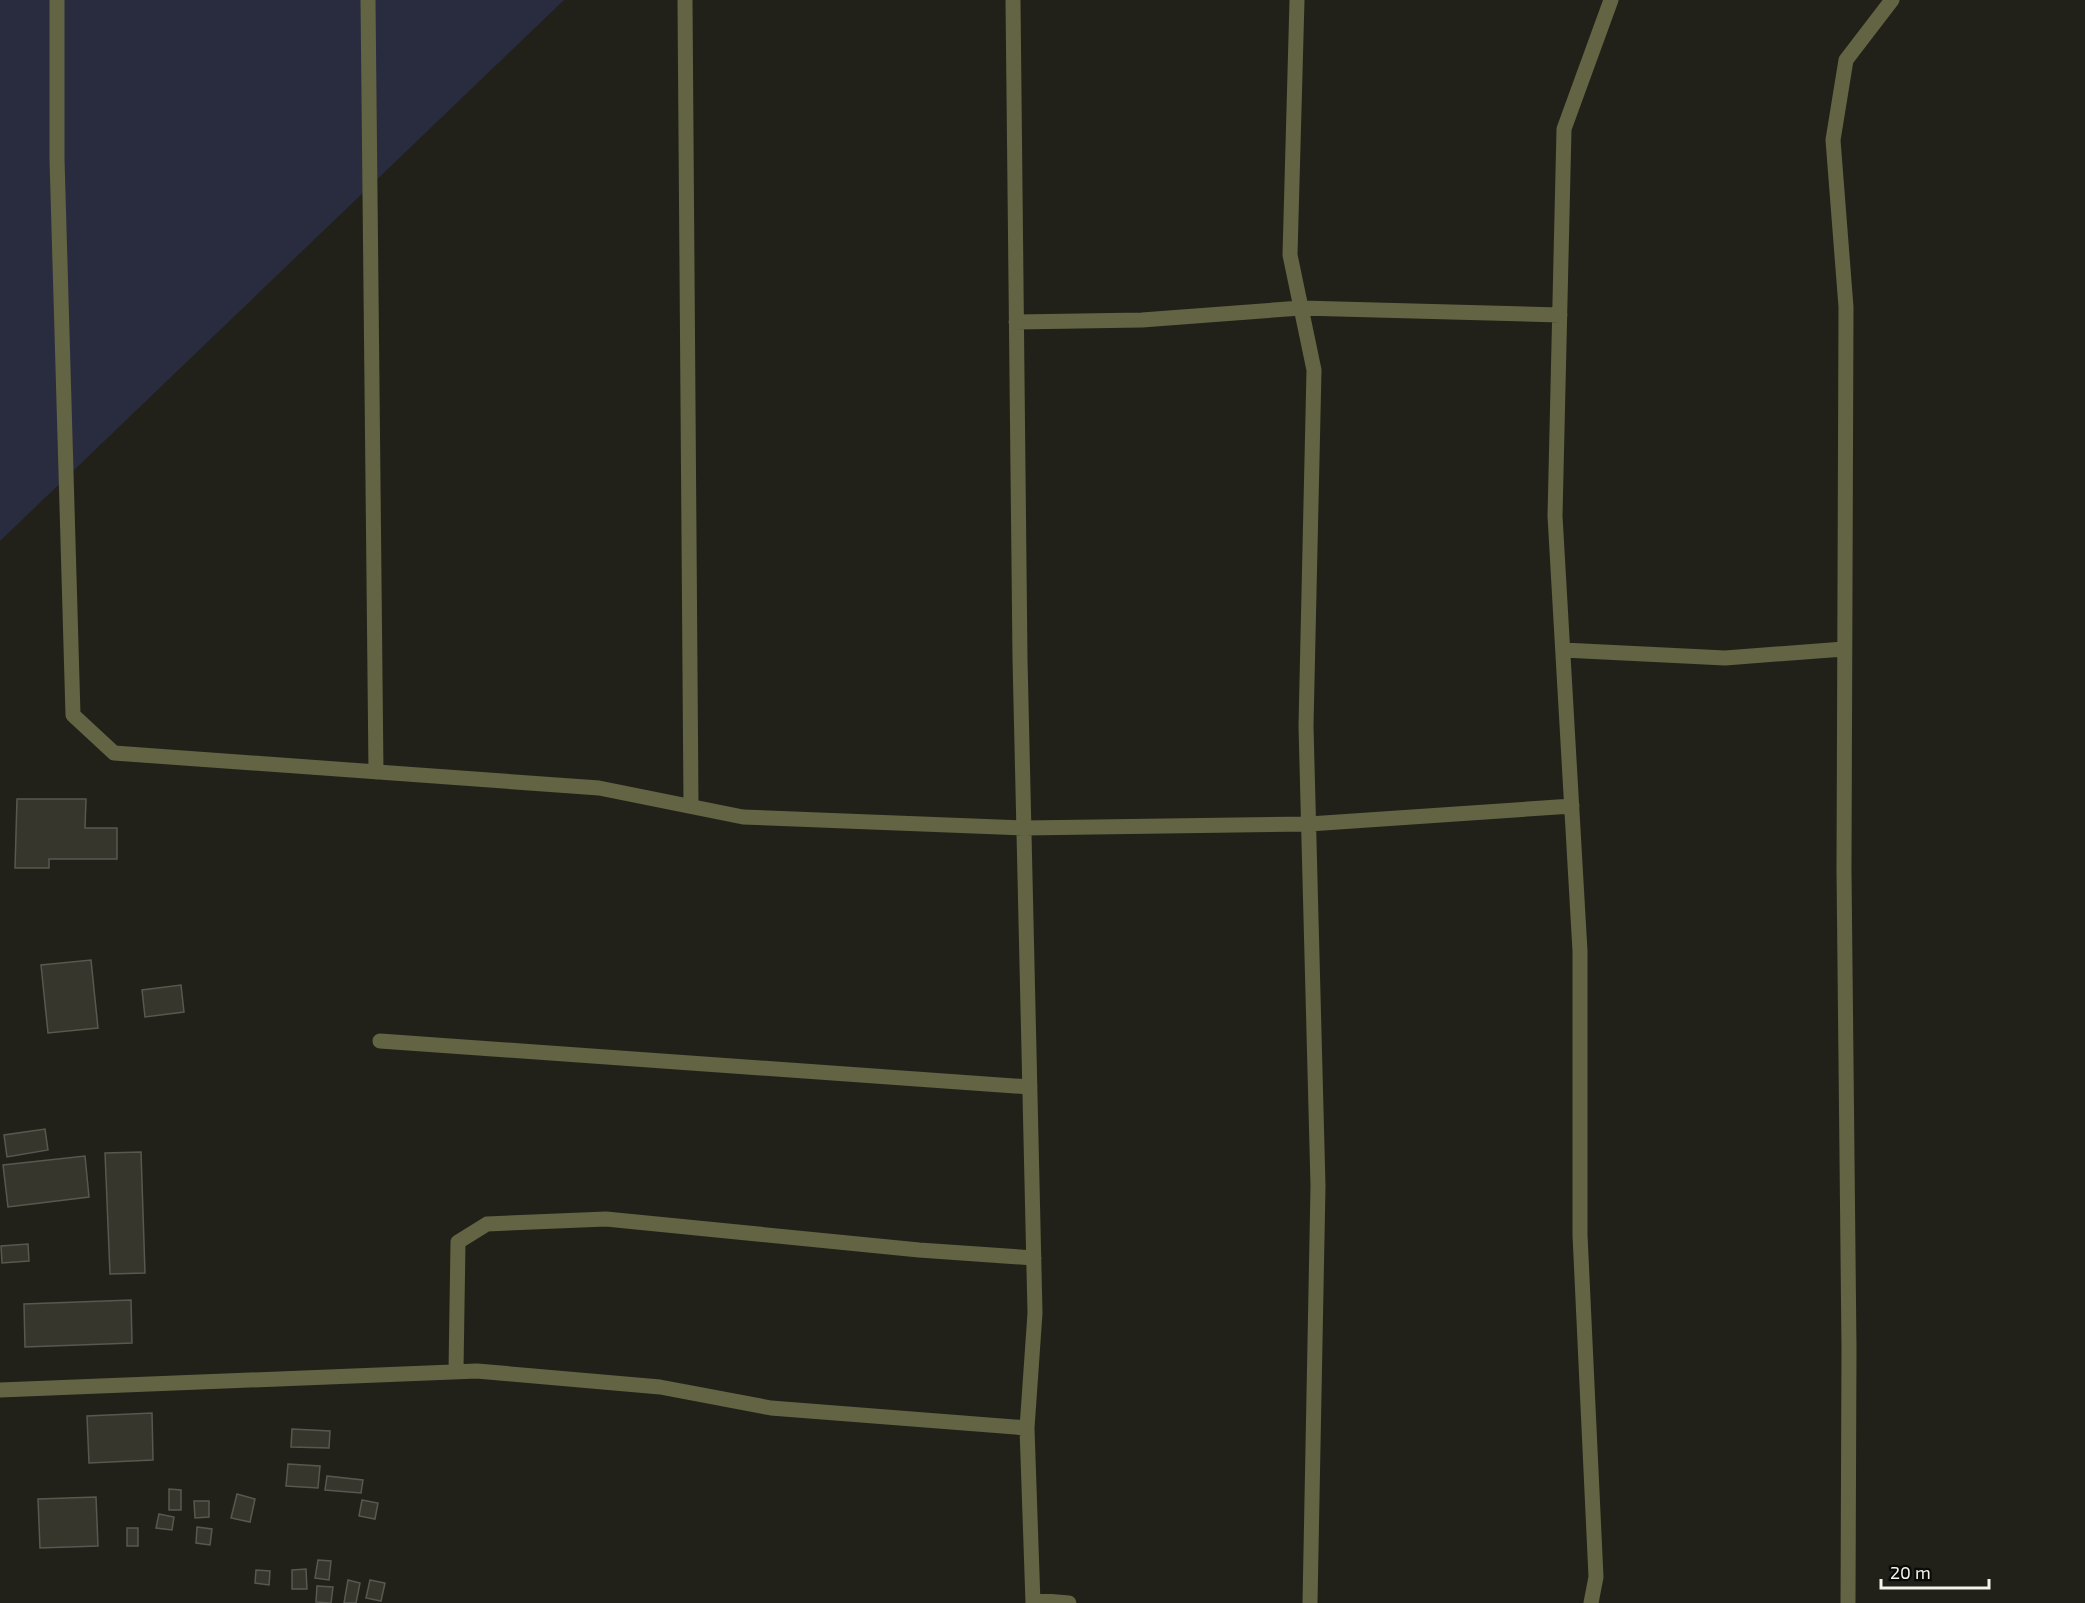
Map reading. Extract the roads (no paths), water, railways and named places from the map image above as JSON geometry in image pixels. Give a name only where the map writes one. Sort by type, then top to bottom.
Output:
[{"type":"street","points":[[57,0],[57,159],[73,715],[114,753],[599,788],[743,817],[1024,828],[1309,824],[1572,806]]},
{"type":"street","points":[[368,0],[376,772]]},
{"type":"street","points":[[685,0],[691,806]]},
{"type":"street","points":[[1014,0],[1016,322],[1024,828],[1035,1313],[1026,1428],[1033,1601],[1069,1603]]},
{"type":"street","points":[[1298,0],[1290,255],[1314,370],[1306,726],[1318,1186],[1310,1603]]},
{"type":"street","points":[[1591,1603],[1596,1577],[1580,1235],[1580,951],[1555,516],[1564,129],[1611,0]]},
{"type":"street","points":[[1848,1603],[1849,1349],[1844,649],[1846,307],[1833,140],[1846,60],[1892,0]]},
{"type":"street","points":[[1016,322],[1142,320],[1302,308],[1560,315]]},
{"type":"street","points":[[1563,650],[1725,658],[1844,649]]},
{"type":"street","points":[[380,1041],[1030,1087]]},
{"type":"street","points":[[456,1371],[458,1242],[487,1224],[606,1219],[919,1250],[1034,1258]]},
{"type":"street","points":[[0,1390],[456,1371],[660,1387],[771,1408],[1026,1428]]}]
